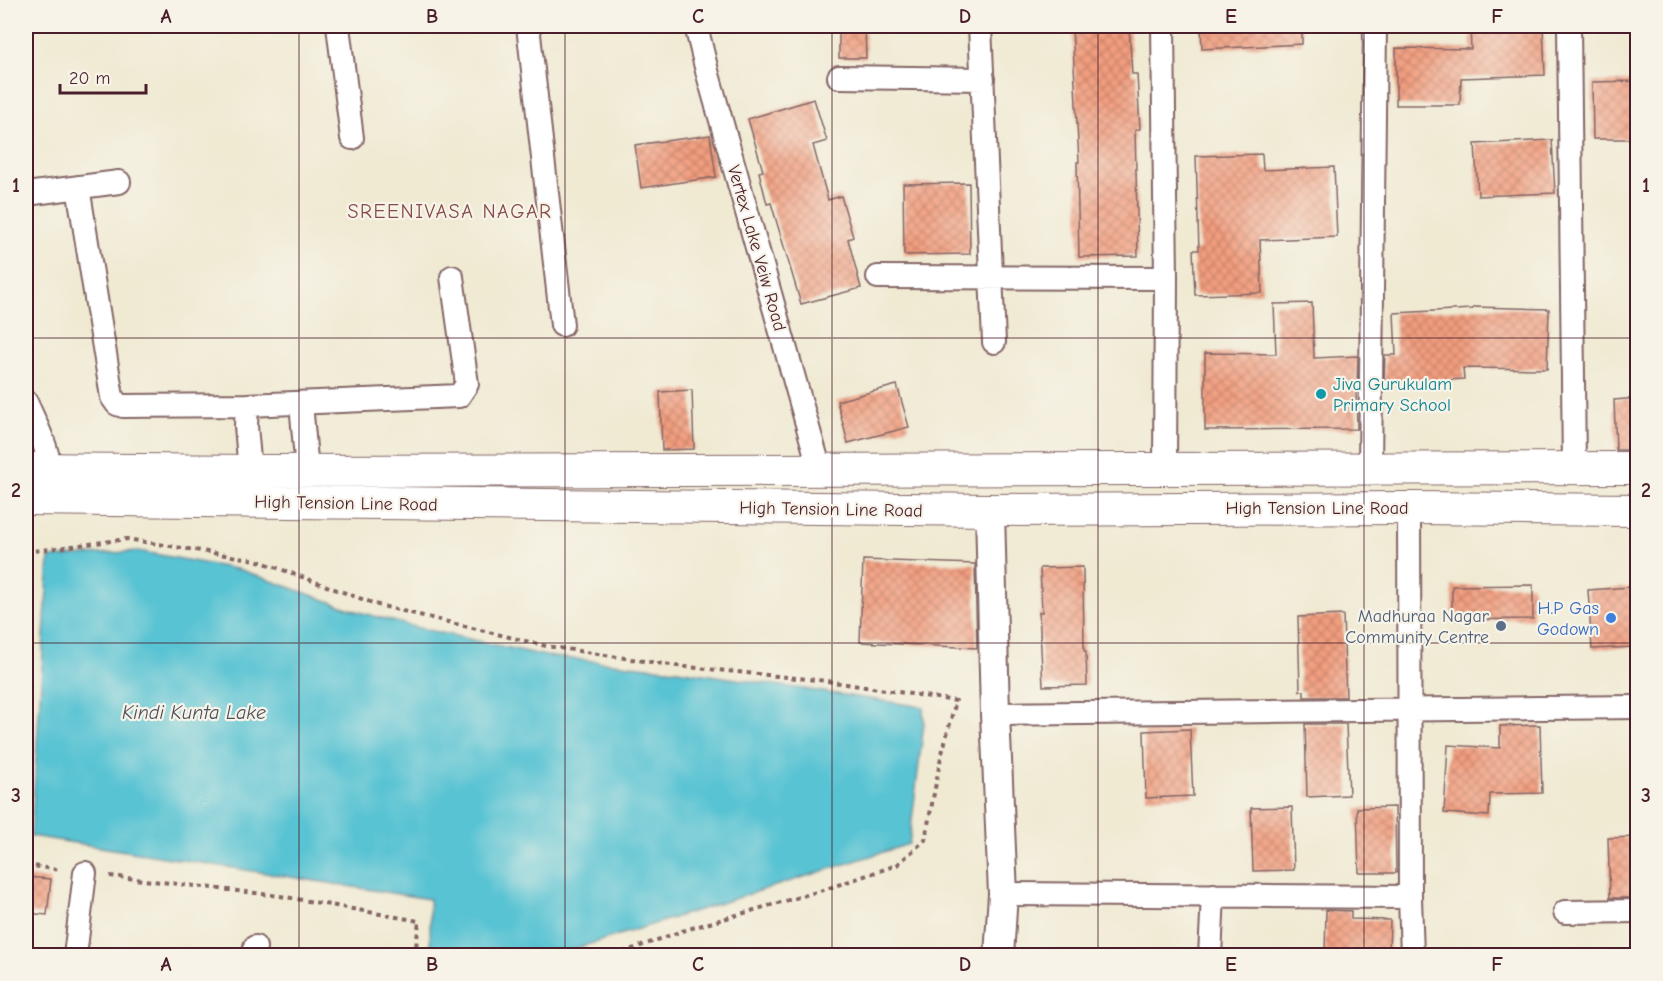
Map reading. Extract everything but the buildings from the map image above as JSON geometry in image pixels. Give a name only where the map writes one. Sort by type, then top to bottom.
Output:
[{"type":"main road","name":"High Tension Line Road","points":[[38,468],[307,471],[1638,468]]},
{"type":"main road","name":"High Tension Line Road","points":[[38,500],[990,510],[1409,508],[1638,510]]},
{"type":"street","points":[[339,26],[352,138]]},
{"type":"street","points":[[528,26],[562,325]]},
{"type":"street","name":"Vertex Lake Veiw Road","points":[[696,26],[820,470]]},
{"type":"street","points":[[980,26],[994,342]]},
{"type":"street","points":[[1163,26],[1166,278],[1165,468]]},
{"type":"street","points":[[1370,468],[1375,26]]},
{"type":"street","points":[[1569,26],[1574,467]]},
{"type":"street","points":[[839,77],[983,79]]},
{"type":"street","points":[[26,194],[119,182]]},
{"type":"street","points":[[78,187],[112,397],[123,406],[247,405],[459,396],[467,384],[452,277]]},
{"type":"street","points":[[878,276],[1166,278]]},
{"type":"street","points":[[26,402],[45,443],[38,468],[38,500]]},
{"type":"street","points":[[301,403],[307,471]]},
{"type":"street","points":[[247,405],[246,426],[250,471]]},
{"type":"street","points":[[1409,508],[1412,956]]},
{"type":"street","points":[[990,510],[995,714],[1003,894],[999,956]]},
{"type":"street","points":[[995,714],[1638,707]]},
{"type":"street","points":[[75,956],[85,873]]},
{"type":"street","points":[[1003,894],[1410,897]]},
{"type":"street","points":[[1210,956],[1213,895]]},
{"type":"street","points":[[1565,912],[1638,911]]},
{"type":"path","points":[[26,552],[127,539],[256,560],[378,605],[546,646],[677,666],[827,681],[956,701],[941,757],[925,840],[897,865],[823,890],[682,931],[613,956]]},
{"type":"path","points":[[26,865],[280,897],[419,921],[415,956]]},
{"type":"water","name":"Kindi Kunta Lake","points":[[138,551],[241,570],[359,612],[419,628],[546,656],[677,670],[923,707],[924,723],[909,844],[555,955],[431,956],[429,899],[31,836],[49,558]]},
{"type":"place","name":"Jiva Gurukulam Primary School","points":[[1321,394]]},
{"type":"place","name":"H.P Gas Godown","points":[[1611,618]]},
{"type":"place","name":"Madhuraa Nagar Community Centre","points":[[1501,626]]},
{"type":"district","name":"SREENIVASA NAGAR","points":[[450,211]]}]
